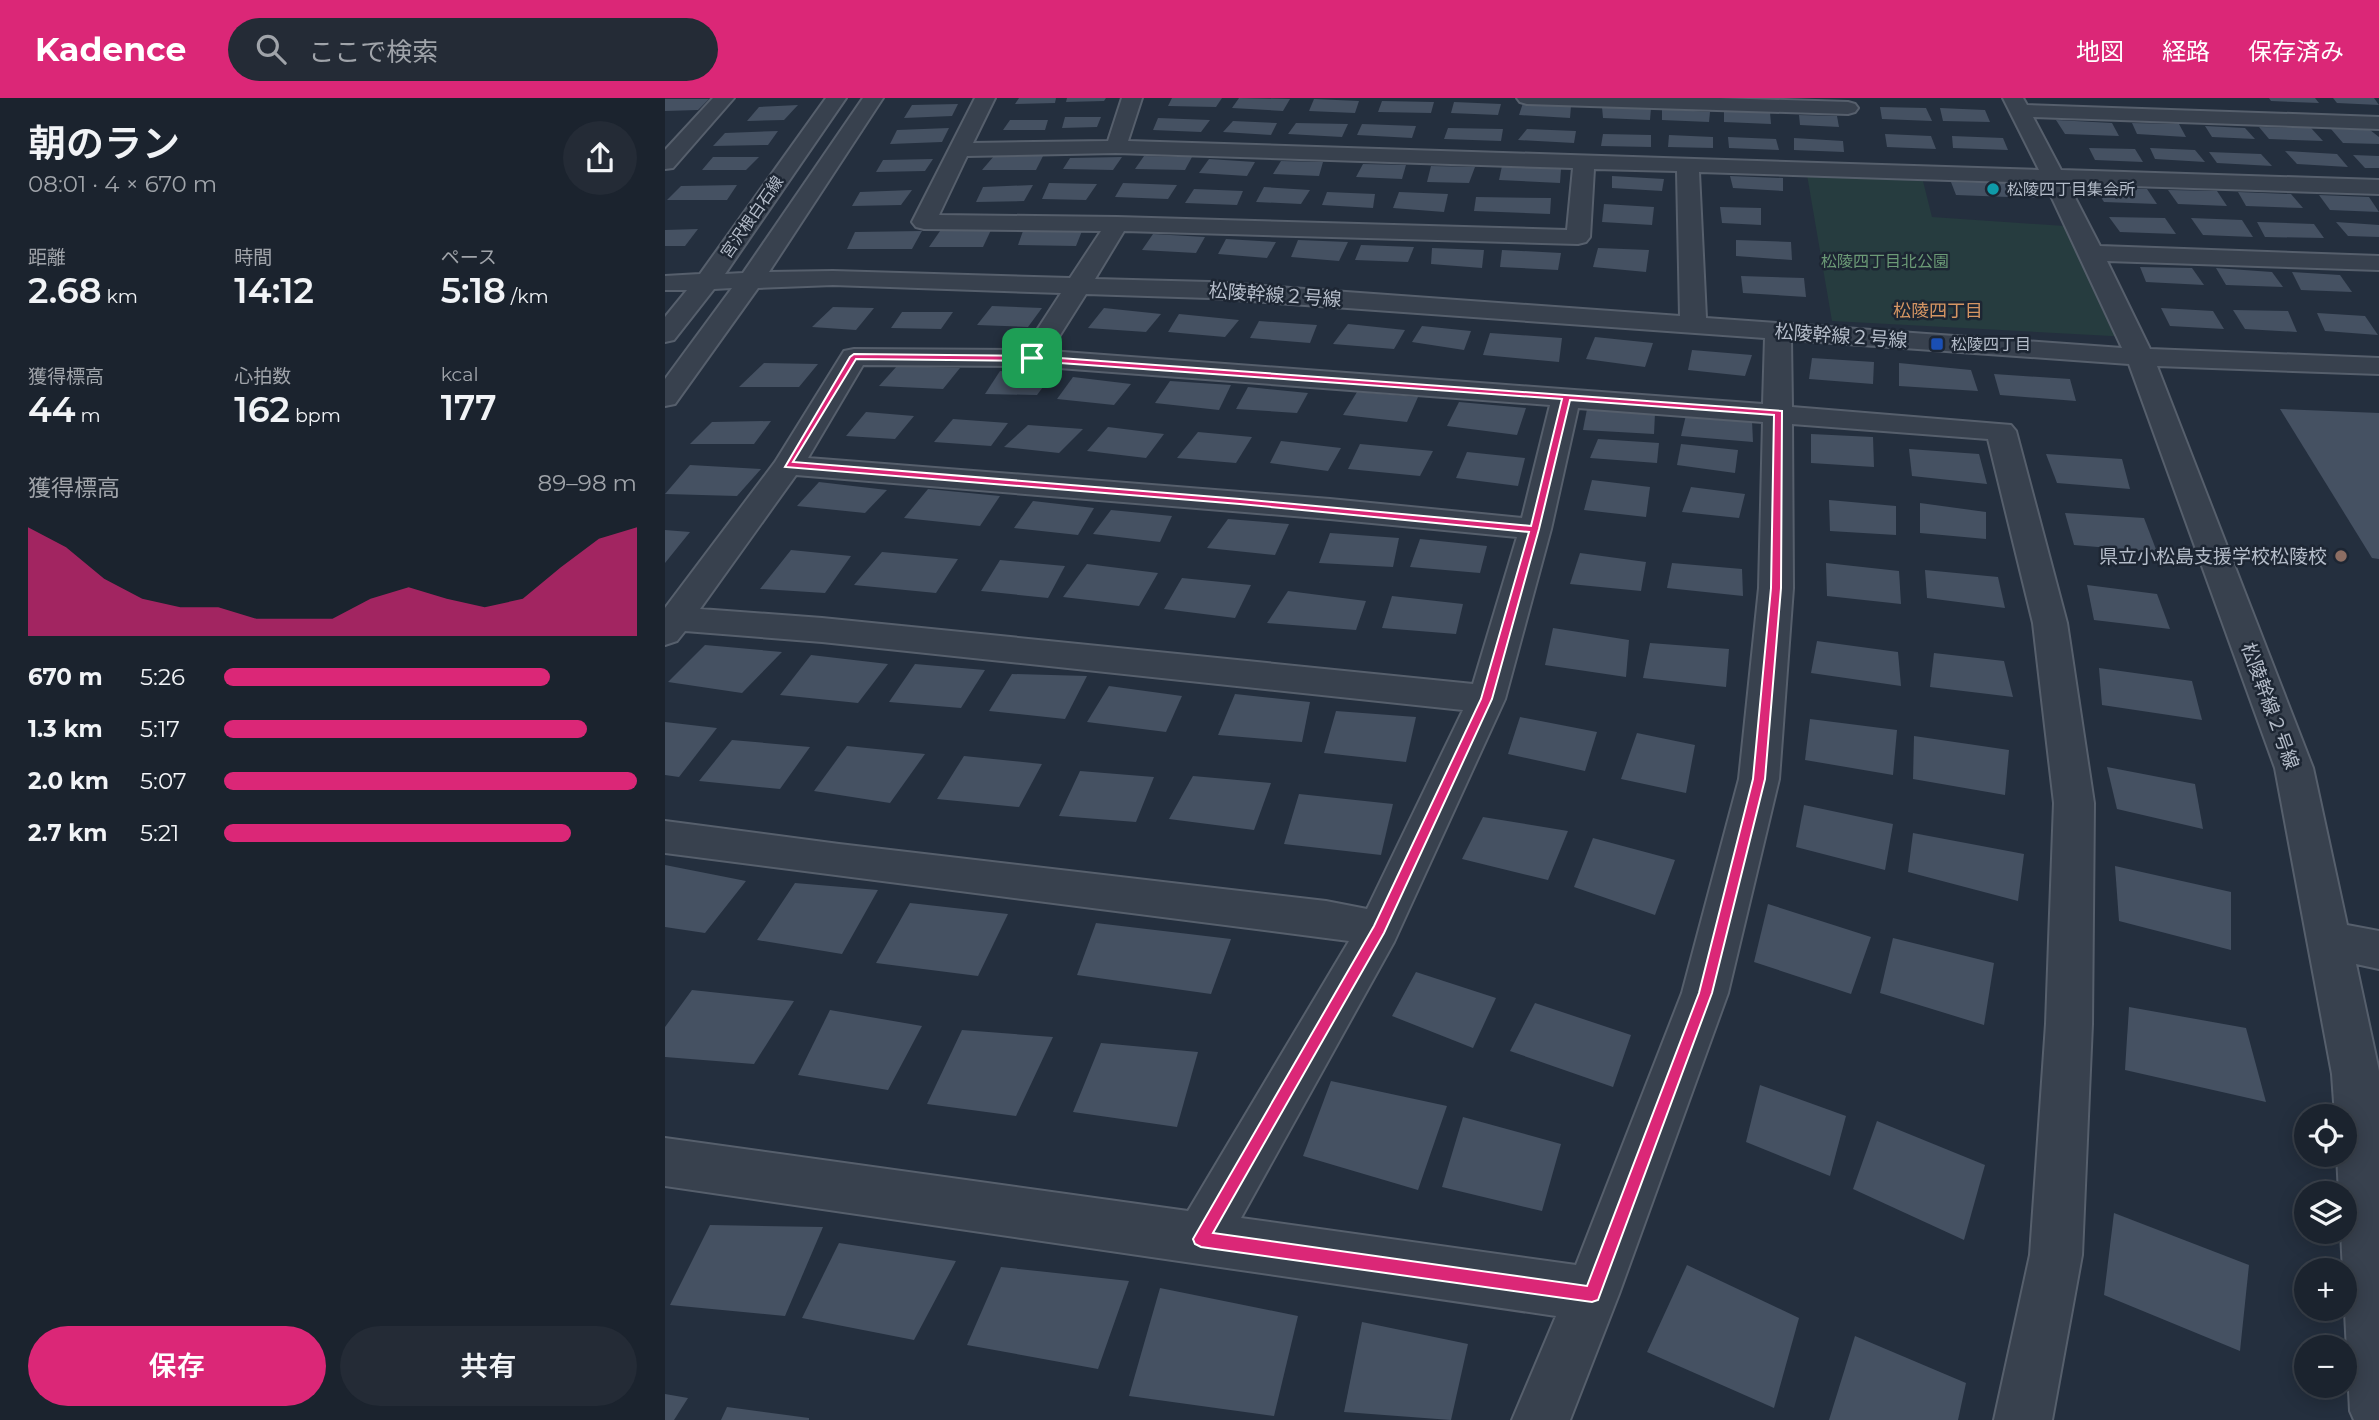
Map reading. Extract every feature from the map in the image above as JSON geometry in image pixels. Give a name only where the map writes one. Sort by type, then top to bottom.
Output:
[{"type":"street","points":[[668,155],[724,98]]},
{"type":"street","name":"宮沢根白石線","points":[[665,334],[707,282],[836,98]]},
{"type":"street","points":[[665,398],[705,347],[873,98]]},
{"type":"street","points":[[985,98],[924,222],[1117,224],[1578,237],[1584,163]]},
{"type":"street","points":[[1116,147],[1132,98]]},
{"type":"street","points":[[1527,98],[1847,103],[1864,171]]},
{"type":"street","points":[[2379,123],[2017,104],[2140,358],[2379,366]]},
{"type":"street","points":[[960,150],[1116,147],[2379,187]]},
{"type":"street","points":[[1688,166],[1693,325]]},
{"type":"street","points":[[1032,358],[1117,224]]},
{"type":"street","points":[[2091,253],[2379,263]]},
{"type":"street","name":"松陵幹線２号線","points":[[665,283],[833,278],[1209,290],[2140,358],[2294,768],[2356,1074],[2379,1411]]},
{"type":"street","points":[[1541,1420],[1592,1294],[1705,993],[1759,779],[1776,588],[1778,331]]},
{"type":"street","points":[[671,626],[788,465],[854,357],[1032,358],[2001,431],[2050,623],[2074,803],[2069,1024],[2056,1255],[2024,1420]]},
{"type":"street","points":[[1201,1239],[1379,929],[1487,699],[1535,529],[1566,397]]},
{"type":"street","points":[[788,465],[1235,501],[1535,529]]},
{"type":"street","points":[[671,626],[822,630],[1487,699]]},
{"type":"street","points":[[665,837],[839,861],[1326,919],[1379,929]]},
{"type":"street","points":[[2329,940],[2379,950]]},
{"type":"street","points":[[665,1162],[1592,1294]]},
{"type":"green space","name":"松陵四丁目北公園","points":[[1806,169],[1921,173],[1932,217],[2079,227],[2130,337],[1832,321]]},
{"type":"building","points":[[1019,98],[1056,98],[1055,103],[1015,104]]},
{"type":"building","points":[[1067,98],[1106,98],[1104,101],[1066,102]]},
{"type":"building","points":[[1172,98],[1222,98],[1216,107],[1168,106]]},
{"type":"building","points":[[1239,98],[1290,99],[1283,111],[1232,108]]},
{"type":"building","points":[[2269,98],[2315,98],[2319,103],[2271,101]]},
{"type":"building","points":[[2333,98],[2374,98],[2379,105],[2337,103]]},
{"type":"building","points":[[665,99],[709,99],[698,110],[665,111]]},
{"type":"building","points":[[1314,99],[1359,101],[1355,113],[1309,111]]},
{"type":"building","points":[[1382,101],[1434,102],[1431,113],[1378,112]]},
{"type":"building","points":[[1454,102],[1501,104],[1498,115],[1451,113]]},
{"type":"building","points":[[1523,103],[1571,106],[1570,118],[1519,115]]},
{"type":"building","points":[[958,104],[952,116],[904,118],[912,105]]},
{"type":"building","points":[[798,105],[784,120],[747,121],[759,107]]},
{"type":"building","points":[[1602,107],[1651,108],[1650,120],[1603,118]]},
{"type":"building","points":[[1880,107],[1926,108],[1932,121],[1882,119]]},
{"type":"building","points":[[1940,108],[1985,110],[1990,122],[1943,121]]},
{"type":"building","points":[[1662,109],[1710,112],[1709,122],[1662,120]]},
{"type":"building","points":[[1724,111],[1770,112],[1771,124],[1724,122]]},
{"type":"building","points":[[1799,115],[1837,116],[1839,127],[1800,125]]},
{"type":"building","points":[[1065,117],[1101,117],[1097,127],[1062,128]]},
{"type":"building","points":[[1158,118],[1210,120],[1201,132],[1153,130]]},
{"type":"building","points":[[1010,120],[1048,120],[1045,130],[1003,130]]},
{"type":"building","points":[[2056,120],[2112,123],[2119,136],[2065,134]]},
{"type":"building","points":[[1233,121],[1277,123],[1271,135],[1223,132]]},
{"type":"building","points":[[1296,123],[1348,124],[1342,137],[1288,134]]},
{"type":"building","points":[[2132,123],[2179,124],[2186,137],[2137,134]]},
{"type":"building","points":[[1362,124],[1416,126],[1412,138],[1357,135]]},
{"type":"building","points":[[2205,126],[2245,128],[2255,139],[2212,137]]},
{"type":"building","points":[[2259,127],[2311,128],[2323,141],[2269,139]]},
{"type":"building","points":[[949,128],[942,142],[890,144],[897,130]]},
{"type":"building","points":[[1448,128],[1503,129],[1501,141],[1444,139]]},
{"type":"building","points":[[1527,129],[1576,131],[1574,143],[1518,140]]},
{"type":"building","points":[[2331,129],[2370,130],[2379,137],[2379,144],[2343,143]]},
{"type":"building","points":[[778,131],[768,145],[713,146],[725,133]]},
{"type":"building","points":[[1603,134],[1651,135],[1651,147],[1601,146]]},
{"type":"building","points":[[1885,134],[1931,136],[1936,149],[1887,147]]},
{"type":"building","points":[[1669,135],[1713,137],[1713,148],[1668,147]]},
{"type":"building","points":[[1952,136],[2003,138],[2008,150],[1953,148]]},
{"type":"building","points":[[1728,137],[1776,139],[1779,150],[1729,148]]},
{"type":"building","points":[[1794,138],[1843,141],[1844,152],[1794,150]]},
{"type":"building","points":[[2089,148],[2135,149],[2143,162],[2095,160]]},
{"type":"building","points":[[2150,148],[2195,150],[2205,162],[2155,159]]},
{"type":"building","points":[[2285,151],[2337,154],[2348,167],[2297,164]]},
{"type":"building","points":[[2209,152],[2261,154],[2272,166],[2217,163]]},
{"type":"building","points":[[2353,155],[2379,156],[2379,168],[2365,168]]},
{"type":"building","points":[[994,156],[1043,156],[1036,170],[982,170]]},
{"type":"building","points":[[1144,156],[1192,157],[1185,170],[1135,169]]},
{"type":"building","points":[[713,157],[759,157],[746,170],[702,170]]},
{"type":"building","points":[[1122,157],[1113,170],[1063,169],[1070,158]]},
{"type":"building","points":[[933,159],[925,171],[876,172],[883,160]]},
{"type":"building","points":[[1209,159],[1255,162],[1247,176],[1199,173]]},
{"type":"building","points":[[1281,161],[1323,162],[1319,176],[1273,174]]},
{"type":"building","points":[[1363,164],[1406,165],[1402,179],[1356,177]]},
{"type":"building","points":[[1431,166],[1475,167],[1469,183],[1427,182]]},
{"type":"building","points":[[1502,166],[1561,169],[1560,183],[1499,180]]},
{"type":"building","points":[[1612,176],[1664,179],[1662,191],[1612,188]]},
{"type":"building","points":[[1730,176],[1783,178],[1783,191],[1733,188]]},
{"type":"building","name":"松陵四丁目集会所","points":[[1951,182],[2029,183],[2036,198],[1956,195]]},
{"type":"building","points":[[1049,183],[1097,184],[1086,200],[1042,199]]},
{"type":"building","points":[[1123,183],[1177,185],[1168,199],[1115,197]]},
{"type":"building","points":[[737,185],[727,200],[667,200],[681,186]]},
{"type":"building","points":[[1033,185],[1024,201],[976,202],[983,187]]},
{"type":"building","points":[[1264,187],[1310,190],[1301,204],[1256,202]]},
{"type":"building","points":[[2095,188],[2147,189],[2157,204],[2104,202]]},
{"type":"building","points":[[1194,189],[1243,191],[1237,205],[1185,203]]},
{"type":"building","points":[[912,190],[901,205],[852,206],[860,192]]},
{"type":"building","points":[[2168,190],[2217,191],[2227,206],[2178,204]]},
{"type":"building","points":[[1327,192],[1375,194],[1373,208],[1322,205]]},
{"type":"building","points":[[1399,192],[1448,194],[1444,212],[1393,208]]},
{"type":"building","points":[[2238,192],[2291,194],[2303,208],[2246,206]]},
{"type":"building","points":[[2319,195],[2369,197],[2379,212],[2330,210]]},
{"type":"building","points":[[1476,197],[1551,198],[1550,214],[1474,211]]},
{"type":"building","points":[[1604,204],[1654,207],[1652,225],[1602,222]]},
{"type":"building","points":[[1720,207],[1761,208],[1761,225],[1722,223]]},
{"type":"building","points":[[2109,217],[2165,218],[2176,234],[2120,232]]},
{"type":"building","points":[[2191,218],[2242,220],[2253,237],[2203,235]]},
{"type":"building","points":[[2257,222],[2314,224],[2324,238],[2265,237]]},
{"type":"building","points":[[2336,222],[2379,225],[2379,237],[2348,236]]},
{"type":"building","points":[[698,229],[685,246],[665,246],[665,230]]},
{"type":"building","points":[[991,230],[983,247],[929,247],[940,231]]},
{"type":"building","points":[[922,231],[912,249],[847,249],[855,232]]},
{"type":"building","points":[[1023,231],[1082,231],[1076,246],[1018,245]]},
{"type":"building","points":[[1153,234],[1205,237],[1196,253],[1142,250]]},
{"type":"building","points":[[1226,239],[1276,242],[1267,258],[1218,254]]},
{"type":"building","points":[[1298,240],[1348,242],[1339,261],[1291,257]]},
{"type":"building","points":[[1736,240],[1791,242],[1792,260],[1736,256]]},
{"type":"building","points":[[1361,245],[1414,247],[1408,262],[1355,260]]},
{"type":"building","points":[[1432,248],[1484,250],[1482,268],[1431,264]]},
{"type":"building","points":[[1598,248],[1649,250],[1646,272],[1593,267]]},
{"type":"building","points":[[1502,250],[1561,253],[1558,270],[1500,267]]},
{"type":"building","points":[[2140,267],[2192,268],[2204,285],[2146,282]]},
{"type":"building","points":[[2216,268],[2272,272],[2283,287],[2226,285]]},
{"type":"building","points":[[2292,272],[2340,275],[2352,292],[2301,290]]},
{"type":"building","points":[[1741,276],[1804,278],[1806,297],[1743,293]]},
{"type":"building","points":[[992,306],[1042,308],[1028,327],[977,325]]},
{"type":"building","points":[[833,307],[874,308],[856,330],[812,327]]},
{"type":"building","points":[[1104,308],[1161,314],[1146,332],[1088,328]]},
{"type":"building","points":[[2161,308],[2213,311],[2224,329],[2170,326]]},
{"type":"building","points":[[2233,310],[2288,311],[2297,332],[2245,329]]},
{"type":"building","points":[[902,312],[953,312],[941,329],[891,328]]},
{"type":"building","points":[[2317,313],[2365,316],[2378,335],[2325,331]]},
{"type":"building","points":[[1179,314],[1239,320],[1225,337],[1168,332]]},
{"type":"building","points":[[1259,321],[1317,325],[1310,343],[1250,338]]},
{"type":"building","points":[[1348,324],[1405,330],[1394,349],[1333,344]]},
{"type":"building","points":[[1422,326],[1471,331],[1464,350],[1412,342]]},
{"type":"building","points":[[1490,333],[1562,338],[1559,362],[1483,355]]},
{"type":"building","points":[[1595,337],[1653,343],[1645,367],[1586,359]]},
{"type":"building","points":[[1692,350],[1752,355],[1745,376],[1688,370]]},
{"type":"building","points":[[1812,358],[1874,362],[1873,384],[1809,379]]},
{"type":"building","points":[[764,363],[818,364],[799,387],[739,387]]},
{"type":"building","points":[[1899,363],[1971,370],[1978,391],[1899,386]]},
{"type":"building","points":[[897,366],[960,368],[943,389],[879,386]]},
{"type":"building","points":[[1000,371],[1052,375],[1037,395],[985,394]]},
{"type":"building","points":[[1994,374],[2070,379],[2076,401],[2000,395]]},
{"type":"building","points":[[1073,377],[1131,384],[1114,405],[1057,399]]},
{"type":"building","points":[[1170,381],[1231,385],[1219,410],[1155,403]]},
{"type":"building","points":[[1248,387],[1308,393],[1297,413],[1236,409]]},
{"type":"building","points":[[1357,392],[1418,397],[1407,422],[1343,415]]},
{"type":"building","points":[[1459,402],[1526,408],[1517,435],[1447,426]]},
{"type":"building","points":[[1587,409],[1655,413],[1654,434],[1583,430]]},
{"type":"building","points":[[2280,409],[2379,413],[2379,559],[2372,558]]},
{"type":"building","points":[[866,412],[914,416],[895,439],[846,436]]},
{"type":"building","points":[[1686,415],[1752,421],[1753,442],[1681,436]]},
{"type":"building","points":[[953,419],[1008,423],[991,446],[934,442]]},
{"type":"building","points":[[771,421],[754,444],[690,444],[712,422]]},
{"type":"building","points":[[1028,425],[1083,429],[1059,453],[1004,447]]},
{"type":"building","points":[[1108,427],[1164,434],[1146,458],[1087,451]]},
{"type":"building","points":[[1198,432],[1252,437],[1236,463],[1177,458]]},
{"type":"building","points":[[1811,434],[1873,437],[1874,467],[1811,463]]},
{"type":"building","points":[[1598,439],[1659,443],[1657,463],[1590,458]]},
{"type":"building","points":[[1281,441],[1341,448],[1328,471],[1270,463]]},
{"type":"building","points":[[1360,444],[1433,451],[1420,476],[1348,469]]},
{"type":"building","points":[[1681,444],[1738,450],[1735,473],[1677,465]]},
{"type":"building","points":[[1909,449],[1979,454],[1987,484],[1912,476]]},
{"type":"building","points":[[1467,452],[1525,458],[1518,486],[1456,478]]},
{"type":"building","points":[[2046,454],[2122,459],[2130,489],[2057,483]]},
{"type":"building","points":[[690,465],[761,469],[737,496],[665,494]]},
{"type":"building","points":[[1592,480],[1650,487],[1646,517],[1584,510]]},
{"type":"building","points":[[819,482],[887,490],[865,513],[797,506]]},
{"type":"building","points":[[1691,487],[1745,494],[1739,518],[1682,512]]},
{"type":"building","points":[[928,489],[1000,496],[980,526],[904,518]]},
{"type":"building","points":[[1829,500],[1896,506],[1896,535],[1830,531]]},
{"type":"building","points":[[1033,501],[1094,508],[1078,535],[1014,528]]},
{"type":"building","points":[[1920,503],[1986,512],[1986,539],[1920,533]]},
{"type":"building","points":[[1111,510],[1172,516],[1160,542],[1093,534]]},
{"type":"building","points":[[2065,513],[2144,518],[2157,552],[2074,545]]},
{"type":"building","points":[[1228,519],[1289,524],[1275,555],[1207,548]]},
{"type":"building","points":[[665,530],[690,532],[665,563]]},
{"type":"building","points":[[1330,533],[1399,538],[1393,567],[1319,563]]},
{"type":"building","points":[[1420,539],[1487,546],[1480,573],[1410,567]]},
{"type":"building","points":[[791,550],[851,556],[825,593],[760,589]]},
{"type":"building","points":[[882,552],[958,559],[936,593],[854,585]]},
{"type":"building","points":[[1580,553],[1646,562],[1641,591],[1570,584]]},
{"type":"building","points":[[1000,560],[1065,566],[1048,598],[981,591]]},
{"type":"building","points":[[1672,563],[1742,569],[1743,596],[1667,588]]},
{"type":"building","points":[[1826,563],[1899,571],[1901,604],[1827,596]]},
{"type":"building","points":[[1087,564],[1158,573],[1139,606],[1063,597]]},
{"type":"building","points":[[1925,570],[1998,577],[2005,608],[1927,598]]},
{"type":"building","points":[[1182,578],[1251,585],[1235,618],[1164,609]]},
{"type":"building","points":[[2087,585],[2157,594],[2170,629],[2094,620]]},
{"type":"building","points":[[1288,591],[1366,601],[1356,630],[1267,623]]},
{"type":"building","points":[[1392,596],[1463,604],[1456,634],[1382,628]]},
{"type":"building","points":[[1553,628],[1629,640],[1626,677],[1545,665]]},
{"type":"building","points":[[1817,641],[1898,652],[1901,686],[1811,673]]},
{"type":"building","points":[[1650,643],[1729,649],[1726,687],[1643,678]]},
{"type":"building","points":[[705,645],[782,652],[742,693],[668,682]]},
{"type":"building","points":[[1934,653],[2004,661],[2013,697],[1930,687]]},
{"type":"building","points":[[811,655],[888,664],[858,703],[780,695]]},
{"type":"building","points":[[915,664],[985,670],[961,708],[889,702]]},
{"type":"building","points":[[2099,668],[2192,681],[2202,720],[2102,705]]},
{"type":"building","points":[[1012,674],[1087,676],[1065,719],[989,711]]},
{"type":"building","points":[[1109,686],[1182,696],[1166,732],[1087,722]]},
{"type":"building","points":[[1235,694],[1310,702],[1302,742],[1218,735]]},
{"type":"building","points":[[1336,711],[1416,717],[1406,762],[1324,753]]},
{"type":"building","points":[[1520,717],[1597,732],[1585,771],[1508,754]]},
{"type":"building","points":[[1810,719],[1897,730],[1893,775],[1805,760]]},
{"type":"building","points":[[665,722],[717,728],[679,777],[665,775]]},
{"type":"building","points":[[1637,733],[1695,745],[1686,793],[1621,779]]},
{"type":"building","points":[[1914,736],[2009,750],[2005,795],[1913,779]]},
{"type":"building","points":[[732,740],[810,747],[780,789],[699,781]]},
{"type":"building","points":[[847,746],[925,754],[890,803],[814,791]]},
{"type":"building","points":[[964,756],[1042,764],[1019,807],[937,799]]},
{"type":"building","points":[[2107,767],[2195,784],[2203,829],[2117,809]]},
{"type":"building","points":[[1080,771],[1154,777],[1136,822],[1059,816]]},
{"type":"building","points":[[1193,776],[1271,783],[1254,830],[1169,819]]},
{"type":"building","points":[[1299,794],[1393,804],[1381,855],[1284,844]]},
{"type":"building","points":[[1804,805],[1893,824],[1885,870],[1796,847]]},
{"type":"building","points":[[1483,817],[1568,831],[1548,880],[1462,859]]},
{"type":"building","points":[[1913,833],[2024,854],[2018,901],[1908,872]]},
{"type":"building","points":[[1593,838],[1675,860],[1655,915],[1574,887]]},
{"type":"building","points":[[665,865],[746,881],[705,933],[665,927]]},
{"type":"building","points":[[2115,866],[2231,892],[2231,950],[2119,921]]},
{"type":"building","points":[[795,883],[878,890],[842,954],[757,940]]},
{"type":"building","points":[[910,903],[1008,914],[978,976],[876,963]]},
{"type":"building","points":[[1768,904],[1871,937],[1851,994],[1754,962]]},
{"type":"building","points":[[1096,923],[1231,939],[1211,994],[1077,975]]},
{"type":"building","points":[[1893,938],[1994,963],[1984,1025],[1880,993]]},
{"type":"building","points":[[1416,972],[1496,998],[1473,1048],[1392,1016]]},
{"type":"building","points":[[692,990],[794,1001],[754,1064],[665,1057],[665,1027]]},
{"type":"building","points":[[1535,1003],[1631,1035],[1613,1087],[1510,1051]]},
{"type":"building","points":[[2129,1007],[2246,1028],[2266,1102],[2125,1070]]},
{"type":"building","points":[[830,1010],[922,1026],[888,1090],[798,1075]]},
{"type":"building","points":[[962,1030],[1053,1037],[1016,1116],[927,1104]]},
{"type":"building","points":[[1101,1043],[1198,1052],[1177,1127],[1073,1112]]},
{"type":"building","points":[[1331,1081],[1447,1106],[1418,1190],[1303,1156]]},
{"type":"building","points":[[1760,1085],[1846,1116],[1830,1176],[1746,1142]]},
{"type":"building","points":[[1463,1117],[1561,1144],[1542,1211],[1442,1187]]},
{"type":"building","points":[[1877,1121],[1985,1165],[1964,1240],[1853,1189]]},
{"type":"building","points":[[2114,1213],[2249,1265],[2240,1351],[2104,1295]]},
{"type":"building","points":[[710,1225],[823,1227],[785,1316],[670,1305]]},
{"type":"building","points":[[839,1243],[956,1261],[914,1340],[802,1318]]},
{"type":"building","points":[[1687,1265],[1799,1318],[1774,1408],[1647,1352]]},
{"type":"building","points":[[1001,1267],[1129,1281],[1098,1369],[967,1345]]},
{"type":"building","points":[[1160,1288],[1298,1316],[1274,1416],[1129,1396]]},
{"type":"building","points":[[1362,1322],[1468,1344],[1451,1420],[1344,1412]]},
{"type":"building","points":[[1855,1336],[1966,1383],[1958,1420],[1829,1420]]},
{"type":"building","points":[[665,1394],[688,1398],[674,1420],[665,1420]]},
{"type":"building","points":[[727,1407],[809,1418],[809,1420],[721,1420]]},
{"type":"place","name":"松陵四丁目集会所","points":[[1993,189]]},
{"type":"place","name":"松陵四丁目","points":[[1937,344]]},
{"type":"place","name":"県立小松島支援学校松陵校","points":[[2341,556]]},
{"type":"district","name":"松陵四丁目","points":[[1938,311]]},
{"type":"route","points":[[1032,358],[854,357],[788,465],[881,470],[1535,529],[1566,397],[1779,413],[1776,588],[1759,779],[1705,993],[1592,1294],[1201,1239],[1379,929],[1487,699],[1535,529],[1551,463],[1566,397],[1032,358]]}]
